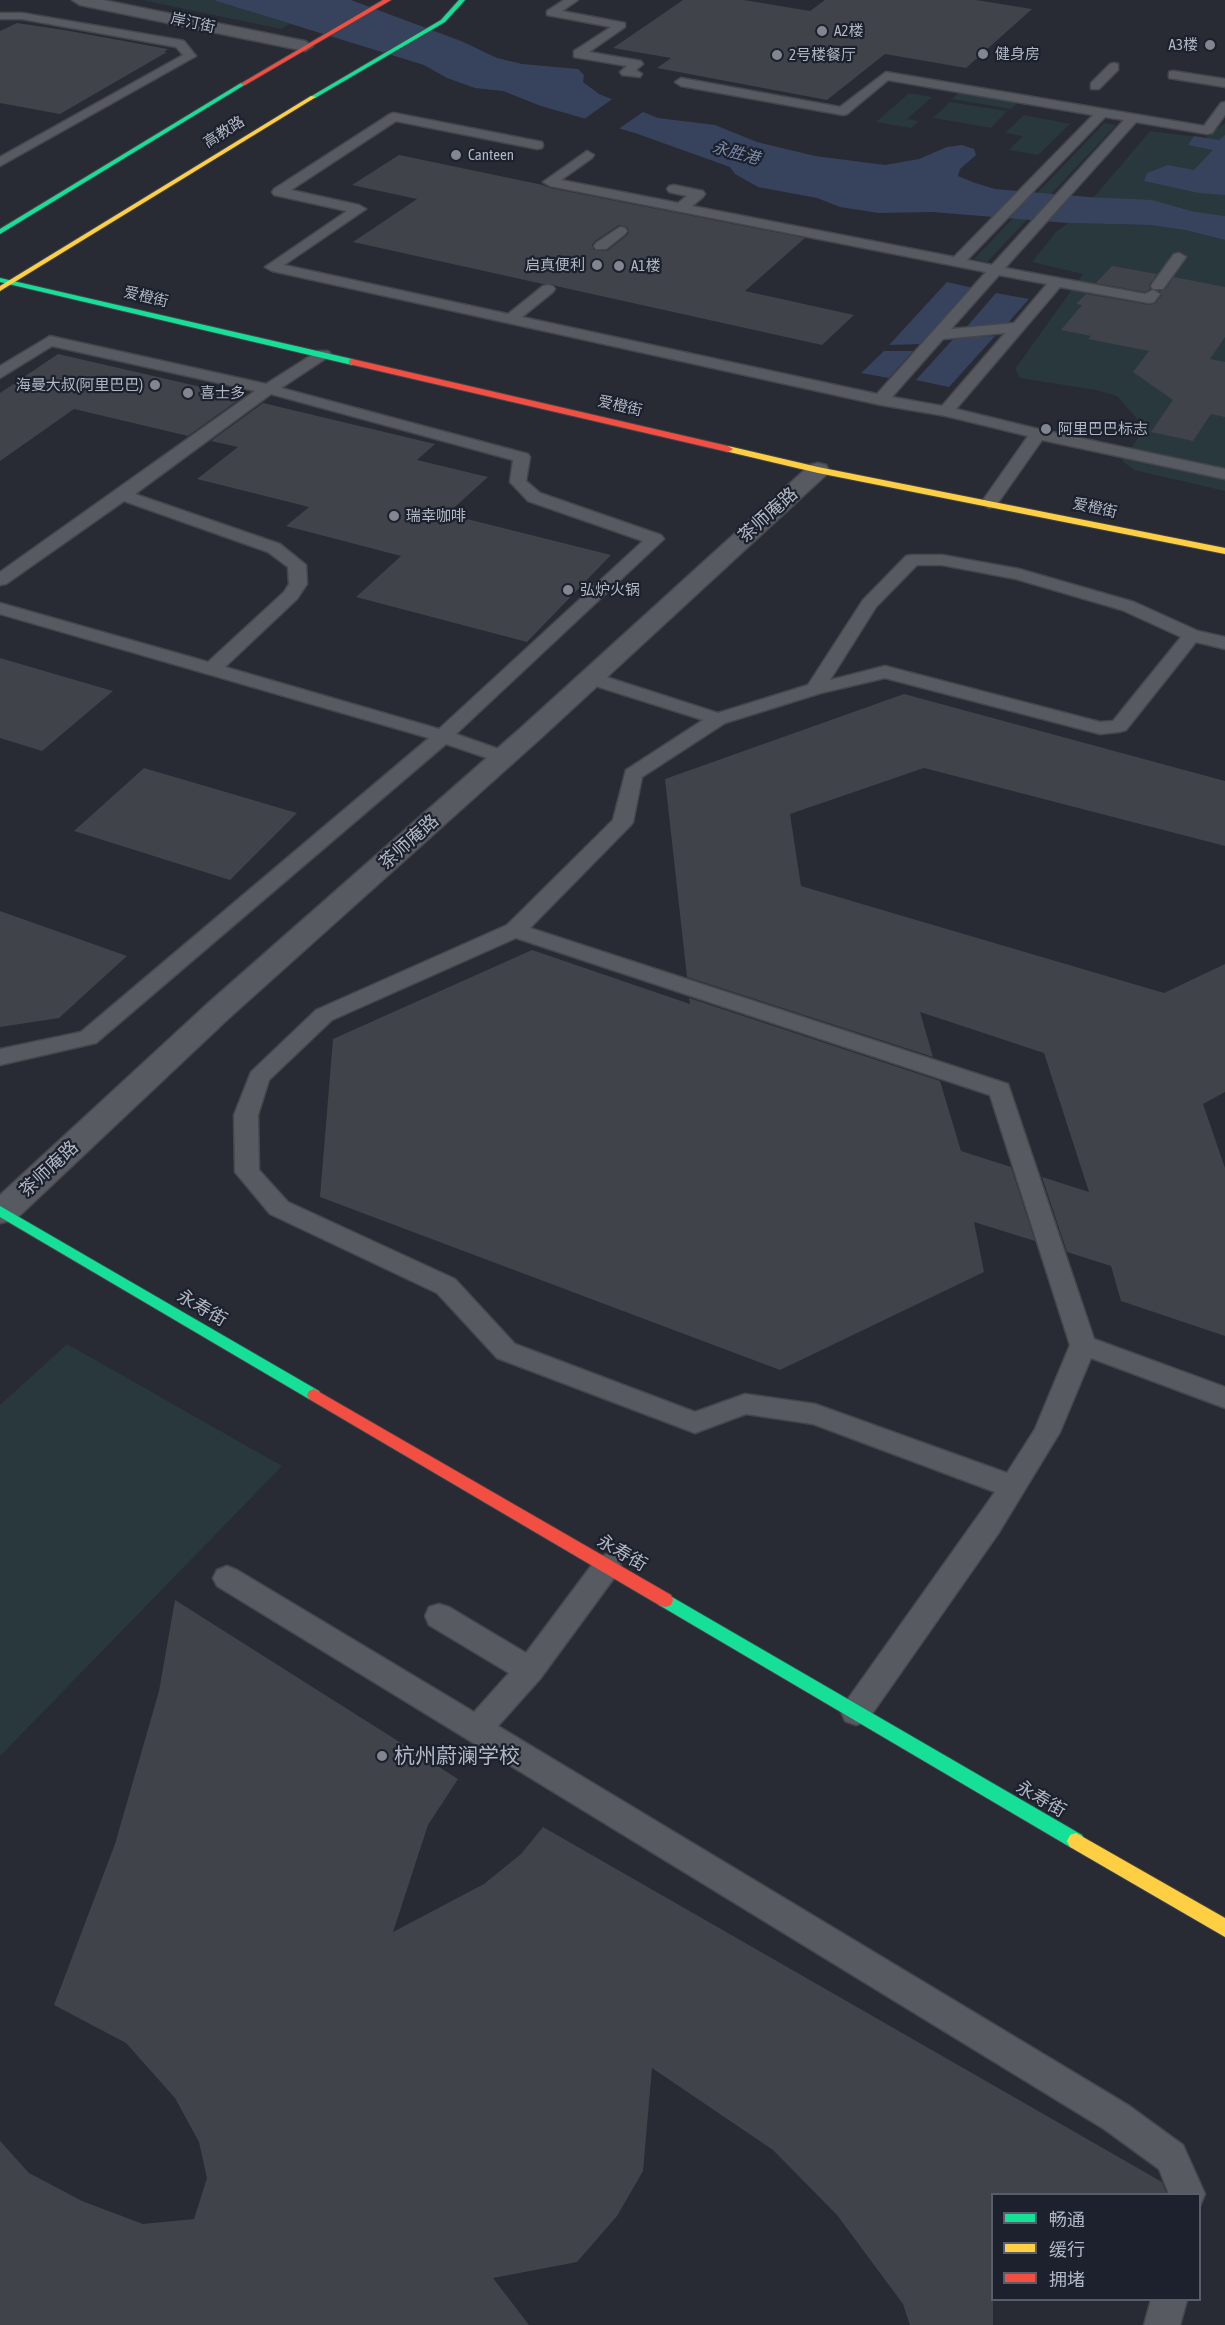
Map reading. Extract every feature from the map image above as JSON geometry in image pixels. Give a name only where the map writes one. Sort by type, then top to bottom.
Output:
[{"type":"street","name":"岸汀街","points":[[80,0],[311,43]]},
{"type":"street","name":"高教路","points":[[0,232],[311,43],[388,0]]},
{"type":"street","name":"高教路","points":[[2,284],[373,60],[443,21],[462,0]]},
{"type":"street","name":"爱橙街","points":[[2,284],[323,354],[818,470],[1225,551]]},
{"type":"street","name":"茶师庵路","points":[[1,1212],[217,1012],[503,757],[818,470]]},
{"type":"street","name":"永寿街","points":[[1,1212],[1225,1928]]},
{"type":"lane","points":[[572,0],[551,13],[621,25],[578,54],[638,64],[627,72],[636,74]]},
{"type":"lane","points":[[0,16],[22,16],[180,44],[190,56],[0,162]]},
{"type":"lane","points":[[1095,86],[1114,67]]},
{"type":"lane","points":[[1173,75],[1225,83]]},
{"type":"lane","points":[[681,82],[843,111],[886,76],[1079,103],[1102,112],[1207,130],[1225,106]]},
{"type":"lane","points":[[957,262],[1102,112]]},
{"type":"lane","points":[[537,145],[394,117],[279,192],[358,208],[273,267],[882,400],[946,411],[1038,434],[1224,472]]},
{"type":"lane","points":[[882,400],[1079,175],[1134,117]]},
{"type":"lane","points":[[587,154],[550,182],[1149,299],[1179,257]]},
{"type":"lane","points":[[674,189],[698,194],[681,208]]},
{"type":"lane","points":[[602,246],[620,231]]},
{"type":"lane","points":[[946,411],[1057,282]]},
{"type":"lane","points":[[511,319],[548,289]]},
{"type":"lane","points":[[939,335],[1018,327]]},
{"type":"lane","points":[[0,373],[50,341],[268,389],[522,457],[518,482],[534,497],[655,539],[443,736],[88,1038],[0,1056]]},
{"type":"lane","points":[[0,580],[123,495],[268,389],[323,354]]},
{"type":"lane","points":[[989,503],[1038,434]]},
{"type":"lane","points":[[123,495],[274,548],[297,565],[298,584],[291,595],[212,669]]},
{"type":"lane","points":[[815,689],[869,604],[912,560],[942,560],[1019,574],[1128,606],[1192,635],[1225,643]]},
{"type":"lane","points":[[0,608],[443,736],[503,757]]},
{"type":"lane","points":[[1013,1487],[815,1414],[745,1404],[695,1423],[506,1351],[446,1286],[279,1208],[247,1172],[246,1115],[259,1077],[324,1015],[515,930],[623,822],[633,774],[718,719],[815,689],[885,672],[1100,728],[1119,726],[1192,635]]},
{"type":"lane","points":[[590,678],[718,719]]},
{"type":"lane","points":[[515,930],[999,1090],[1083,1345],[1047,1432],[1013,1487],[988,1526],[856,1712]]},
{"type":"lane","points":[[1083,1345],[1225,1398]]},
{"type":"lane","points":[[477,1729],[530,1670],[608,1566]]},
{"type":"lane","points":[[227,1578],[1116,2117],[1172,2157],[1187,2193]]},
{"type":"lane","points":[[439,1616],[530,1670]]},
{"type":"lane","points":[[1162,2325],[1169,2301]]},
{"type":"shaded area","points":[[142,0],[213,0],[290,24],[281,29]]},
{"type":"shaded area","points":[[959,92],[1019,102],[1011,109],[952,99]]},
{"type":"shaded area","points":[[909,93],[932,97],[907,119],[919,121],[911,128],[876,122]]},
{"type":"shaded area","points":[[950,102],[1007,111],[991,128],[933,118]]},
{"type":"shaded area","points":[[1024,115],[1070,124],[1038,155],[1009,150],[1023,136],[1005,133]]},
{"type":"shaded area","points":[[1104,123],[1116,125],[987,262],[974,259]]},
{"type":"shaded area","points":[[1225,123],[1225,216],[1094,197],[1150,131],[1205,138]]},
{"type":"shaded area","points":[[1068,223],[1150,225],[1185,230],[1225,240],[1225,491],[1134,470],[1122,461],[1145,428],[1117,396],[1096,390],[1020,378],[1015,369],[1083,274],[1032,262],[1056,232]]},
{"type":"shaded area","points":[[67,1344],[282,1466],[0,1756],[0,1405]]},
{"type":"water","name":"永胜港","points":[[213,0],[351,0],[461,41],[497,58],[522,64],[578,69],[584,75],[583,82],[599,94],[658,118],[715,125],[757,142],[815,156],[885,165],[919,159],[947,147],[962,145],[974,149],[976,155],[960,169],[958,176],[975,183],[995,189],[1152,200],[1191,211],[1225,216],[1225,240],[1185,230],[1150,225],[1068,223],[932,212],[879,213],[840,207],[817,198],[758,187],[735,174],[730,167],[635,133],[541,106],[503,91],[475,88],[447,78],[424,65]]},
{"type":"water","points":[[1225,135],[1225,195],[1199,193],[1144,181],[1147,173],[1168,165],[1194,170],[1213,150],[1188,145],[1194,136],[1219,140]]},
{"type":"water","points":[[947,282],[973,288],[920,344],[889,345]]},
{"type":"water","points":[[996,293],[1029,299],[1006,325],[963,331]]},
{"type":"water","points":[[995,336],[949,387],[916,380],[955,337]]},
{"type":"water","points":[[884,351],[913,351],[889,378],[861,373]]},
{"type":"pier","points":[[615,97],[646,110],[617,130],[583,120]]},
{"type":"building","name":"A2楼","points":[[683,0],[744,0],[810,11],[825,0],[976,0],[1032,9],[966,68],[885,54],[827,100],[657,68],[671,58],[613,48]]},
{"type":"building","points":[[17,23],[168,49],[164,52],[167,52],[60,114],[0,103],[0,31]]},
{"type":"building","name":"A1楼","points":[[399,155],[550,188],[805,238],[745,291],[854,315],[822,345],[553,284],[543,284],[353,242],[417,199],[352,185]],"holes":[[[619,225],[627,227],[629,232],[626,236],[607,251],[594,250],[592,245],[595,241]]]},
{"type":"building","points":[[1112,266],[1157,274],[1149,285],[1150,289],[1145,292],[1096,283]]},
{"type":"building","points":[[1174,277],[1225,287],[1225,337],[1210,359],[1225,362],[1225,417],[1211,414],[1193,441],[1151,432],[1173,400],[1133,372],[1149,351],[1088,339],[1091,336],[1061,330],[1082,305],[1076,304],[1086,294],[1149,305],[1156,303],[1162,295],[1160,291],[1165,290]]},
{"type":"building","points":[[58,354],[241,398],[188,436],[74,409],[0,461],[0,393]]},
{"type":"building","points":[[263,403],[435,444],[417,460],[488,477],[447,514],[611,555],[527,642],[356,597],[401,556],[286,526],[309,507],[197,479],[238,447],[211,441]]},
{"type":"building","points":[[0,658],[113,691],[42,751],[0,738]]},
{"type":"building","points":[[904,694],[1225,781],[1225,846],[924,768],[790,814],[801,886],[1164,993],[1225,964],[1225,1092],[1203,1104],[1225,1168],[1225,1336],[1121,1301],[1111,1266],[1067,1252],[1042,1177],[1089,1192],[1044,1053],[920,1012],[933,1057],[687,977],[665,779]]},
{"type":"building","points":[[144,768],[297,813],[230,880],[74,831]]},
{"type":"building","points":[[0,911],[127,956],[59,1018],[0,1027]]},
{"type":"building","points":[[532,950],[690,1004],[689,998],[940,1081],[961,1151],[1011,1167],[1035,1241],[974,1222],[984,1272],[780,1370],[320,1197],[333,1039]]},
{"type":"building","points":[[175,1600],[458,1779],[428,1825],[393,1932],[484,1884],[521,1854],[543,1827],[1162,2182],[1167,2193],[991,2193],[993,2325],[910,2325],[903,2304],[837,2215],[773,2150],[652,2068],[643,2171],[617,2216],[577,2262],[493,2278],[529,2325],[0,2325],[0,2141],[29,2173],[82,2201],[143,2224],[194,2219],[207,2178],[199,2142],[175,2098],[126,2043],[54,2005],[115,1844],[159,1691]]},
{"type":"traffic: fast","points":[[313,97],[443,21],[462,0]]},
{"type":"traffic: fast","points":[[0,232],[243,84]]},
{"type":"traffic: fast","points":[[0,280],[352,362]]},
{"type":"traffic: fast","points":[[0,1211],[314,1395]]},
{"type":"traffic: fast","points":[[665,1600],[1076,1841]]},
{"type":"traffic: slow","points":[[0,289],[313,97]]},
{"type":"traffic: slow","points":[[728,449],[818,470],[1225,551]]},
{"type":"traffic: slow","points":[[1076,1841],[1225,1928]]},
{"type":"traffic: jam","points":[[243,84],[388,0]]},
{"type":"traffic: jam","points":[[352,362],[728,449]]},
{"type":"traffic: jam","points":[[314,1395],[665,1600]]},
{"type":"place","name":"A2楼","points":[[822,31]]},
{"type":"place","name":"A3楼","points":[[1210,45]]},
{"type":"place","name":"健身房","points":[[983,54]]},
{"type":"place","name":"2号楼餐厅","points":[[777,55]]},
{"type":"place","name":"Canteen","points":[[456,155]]},
{"type":"place","name":"启真便利","points":[[597,265]]},
{"type":"place","name":"A1楼","points":[[619,266]]},
{"type":"place","name":"海曼大叔(阿里巴巴)","points":[[155,385]]},
{"type":"place","name":"喜士多","points":[[188,393]]},
{"type":"place","name":"阿里巴巴标志","points":[[1046,429]]},
{"type":"place","name":"瑞幸咖啡","points":[[394,516]]},
{"type":"place","name":"弘炉火锅","points":[[568,590]]},
{"type":"place","name":"杭州蔚澜学校","points":[[382,1756]]}]
